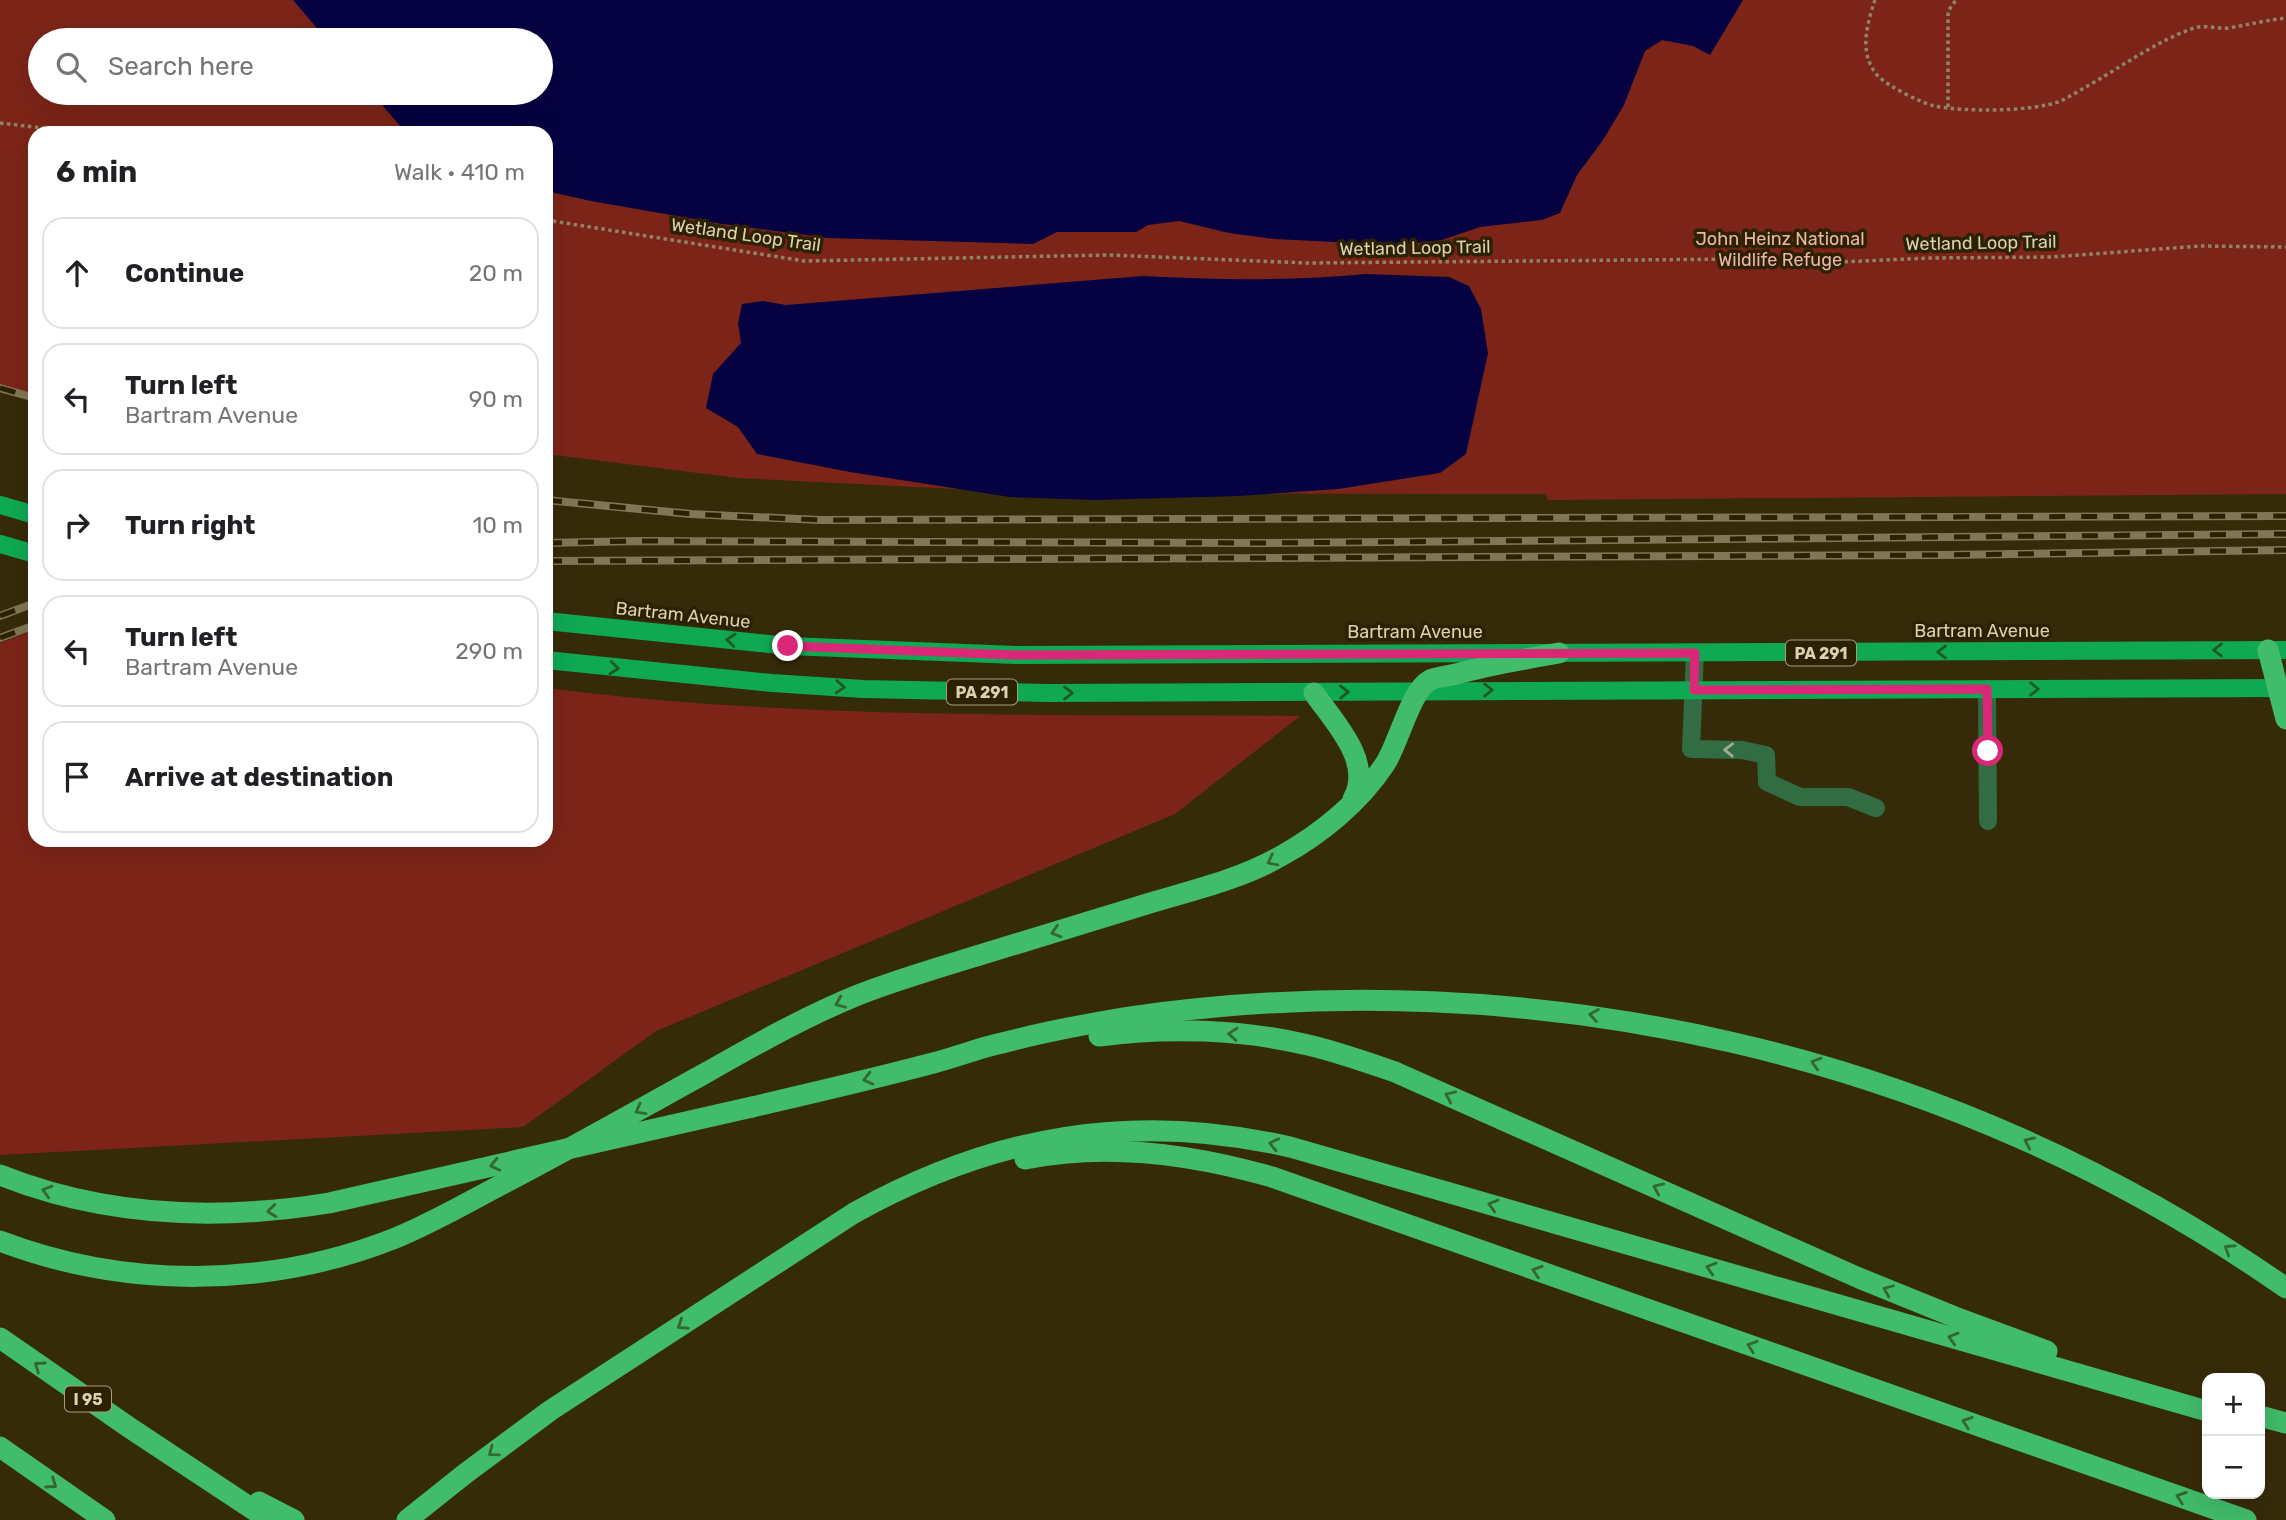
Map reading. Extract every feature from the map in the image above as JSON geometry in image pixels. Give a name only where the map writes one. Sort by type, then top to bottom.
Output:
[{"type":"highway","points":[[2277,650],[2286,719]]},
{"type":"highway","points":[[0,1241],[84,1265],[141,1275],[176,1277],[242,1275],[310,1265],[392,1239],[447,1214],[831,1006],[909,976],[1254,870],[1301,844],[1350,806],[1378,774],[1393,751],[1406,717],[1420,691],[1430,681],[1470,670],[1559,653]]},
{"type":"highway","points":[[1314,693],[1346,739],[1359,768],[1357,793],[1350,806]]},
{"type":"highway","points":[[0,1175],[69,1198],[129,1209],[195,1214],[260,1213],[329,1203],[752,1107],[1078,1026],[1227,1005],[1326,1000],[1421,1000],[1525,1007],[1638,1022],[1741,1044],[1840,1070],[1985,1122],[2071,1161],[2215,1240],[2286,1288]]},
{"type":"highway","points":[[935,1063],[1094,1037],[1155,1031],[1218,1032],[1256,1036],[1337,1052],[1405,1076],[1919,1303],[2041,1350],[2202,1399]]},
{"type":"highway","points":[[407,1520],[551,1410],[829,1227],[930,1175],[975,1158],[1029,1144],[1104,1132],[1197,1132],[1258,1140],[1323,1156],[2202,1410]]},
{"type":"highway","points":[[740,1288],[886,1209],[974,1172],[1020,1160],[1068,1152],[1169,1154],[1220,1163],[1290,1184],[2246,1520]]},
{"type":"highway","name":"I 95","points":[[0,1338],[269,1520]]},
{"type":"highway","points":[[2265,1417],[2286,1423]]},
{"type":"highway","points":[[2265,1428],[2286,1434]]},
{"type":"highway","points":[[0,1447],[105,1520]]},
{"type":"highway","points":[[176,1459],[295,1520]]},
{"type":"main road","points":[[0,505],[28,513]]},
{"type":"main road","points":[[0,544],[28,552]]},
{"type":"main road","name":"Bartram Avenue","points":[[553,622],[788,646],[1030,655],[2277,650]]},
{"type":"main road","name":"PA 291","points":[[553,661],[772,683],[863,689],[1047,693],[2282,688]]},
{"type":"lane","points":[[1695,653],[1691,749],[1741,750],[1766,755],[1767,782],[1800,797],[1848,797],[1876,808]]},
{"type":"lane","points":[[1987,689],[1988,821]]},
{"type":"path","points":[[1875,0],[1865,36],[1868,55],[1878,75],[1897,89],[1930,105],[1948,108],[2032,108],[2061,100],[2161,41],[2196,27],[2227,28],[2286,18]]},
{"type":"path","points":[[1948,108],[1948,11],[1956,0]]},
{"type":"path","points":[[0,123],[28,126]]},
{"type":"path","name":"Wetland Loop Trail","points":[[553,221],[804,261],[1108,255],[1307,263],[1743,259],[1839,262],[2052,257],[2200,246],[2286,247]]},
{"type":"green space","name":"John Heinz National Wildlife Refuge","points":[[0,0],[2286,0],[2286,494],[1548,500],[1546,494],[1039,493],[738,478],[553,455],[553,126],[28,126],[28,396],[0,389]]},
{"type":"green space","points":[[28,633],[28,847],[553,847],[553,689],[734,706],[828,710],[1017,715],[1300,716],[1175,814],[656,1031],[523,1127],[0,1155],[0,643]]},
{"type":"shaded area","points":[[293,0],[1743,0],[1710,55],[1693,46],[1662,40],[1645,51],[1624,105],[1577,175],[1560,213],[1542,220],[1480,227],[1442,240],[1397,245],[1274,239],[1229,233],[1179,221],[1148,225],[1136,232],[1057,232],[1033,244],[828,238],[722,224],[591,201],[553,193],[553,126],[400,126],[382,105],[553,105],[553,28],[317,28]]},
{"type":"shaded area","points":[[1366,274],[1449,277],[1469,286],[1481,309],[1488,353],[1466,454],[1440,473],[1338,489],[1239,496],[1095,500],[1010,497],[850,472],[757,454],[738,427],[706,408],[713,374],[741,343],[738,323],[742,304],[763,301],[786,305],[1143,276],[1254,279]]},
{"type":"railway","points":[[0,388],[28,396]]},
{"type":"railway","points":[[553,501],[691,514],[820,520],[2286,516]]},
{"type":"railway","points":[[553,543],[1260,543],[2286,534]]},
{"type":"railway","points":[[553,561],[1944,555],[2286,550]]},
{"type":"railway","points":[[0,616],[28,606]]},
{"type":"railway","points":[[0,638],[28,628]]},
{"type":"route","points":[[788,646],[1016,655],[1695,653],[1694,690],[1987,689],[1988,751]]}]
